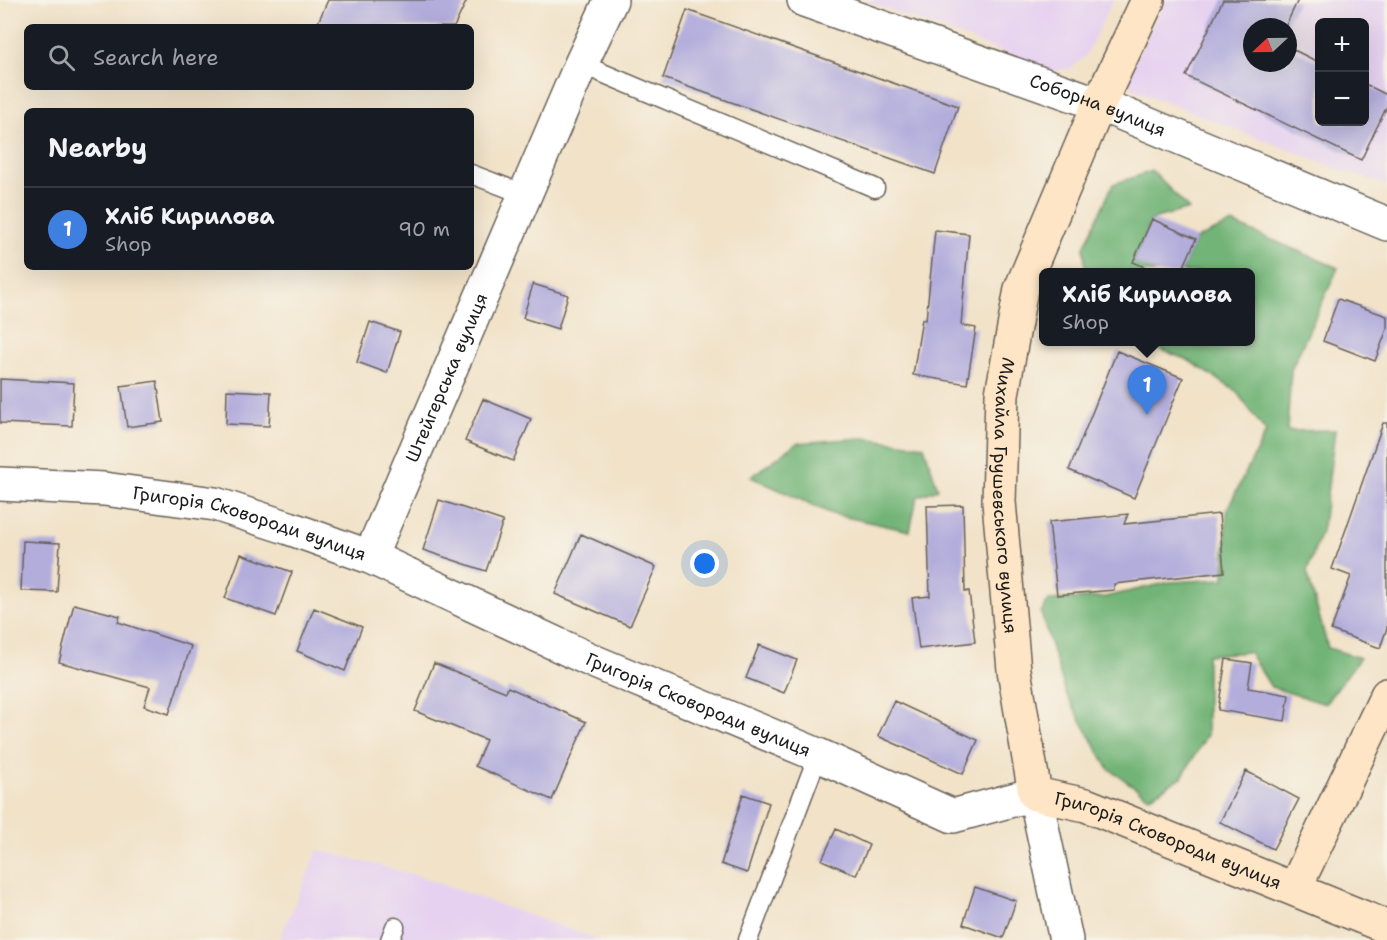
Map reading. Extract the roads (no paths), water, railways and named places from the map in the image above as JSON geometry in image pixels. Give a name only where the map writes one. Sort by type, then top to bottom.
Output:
[{"type":"street","name":"Штейгерська вулиця","points":[[370,557],[581,64],[611,0]]},
{"type":"street","name":"Соборна вулиця","points":[[804,0],[1099,104],[1387,224]]},
{"type":"street","name":"Михайла Грушевського вулиця","points":[[1066,940],[1035,794],[1014,670],[999,502],[1002,394],[1021,289],[1099,104],[1148,0]]},
{"type":"street","name":"Григорія Сковороди вулиця","points":[[0,484],[104,489],[215,504],[370,557],[595,662],[818,755],[953,816],[1035,794],[1086,805],[1387,927]]},
{"type":"street","points":[[1295,888],[1387,695]]},
{"type":"lane","points":[[581,64],[875,188]]},
{"type":"lane","points":[[474,175],[526,195]]},
{"type":"lane","points":[[748,940],[818,755]]},
{"type":"place","name":"Хліб Кирилова","points":[[1147,415]]}]
